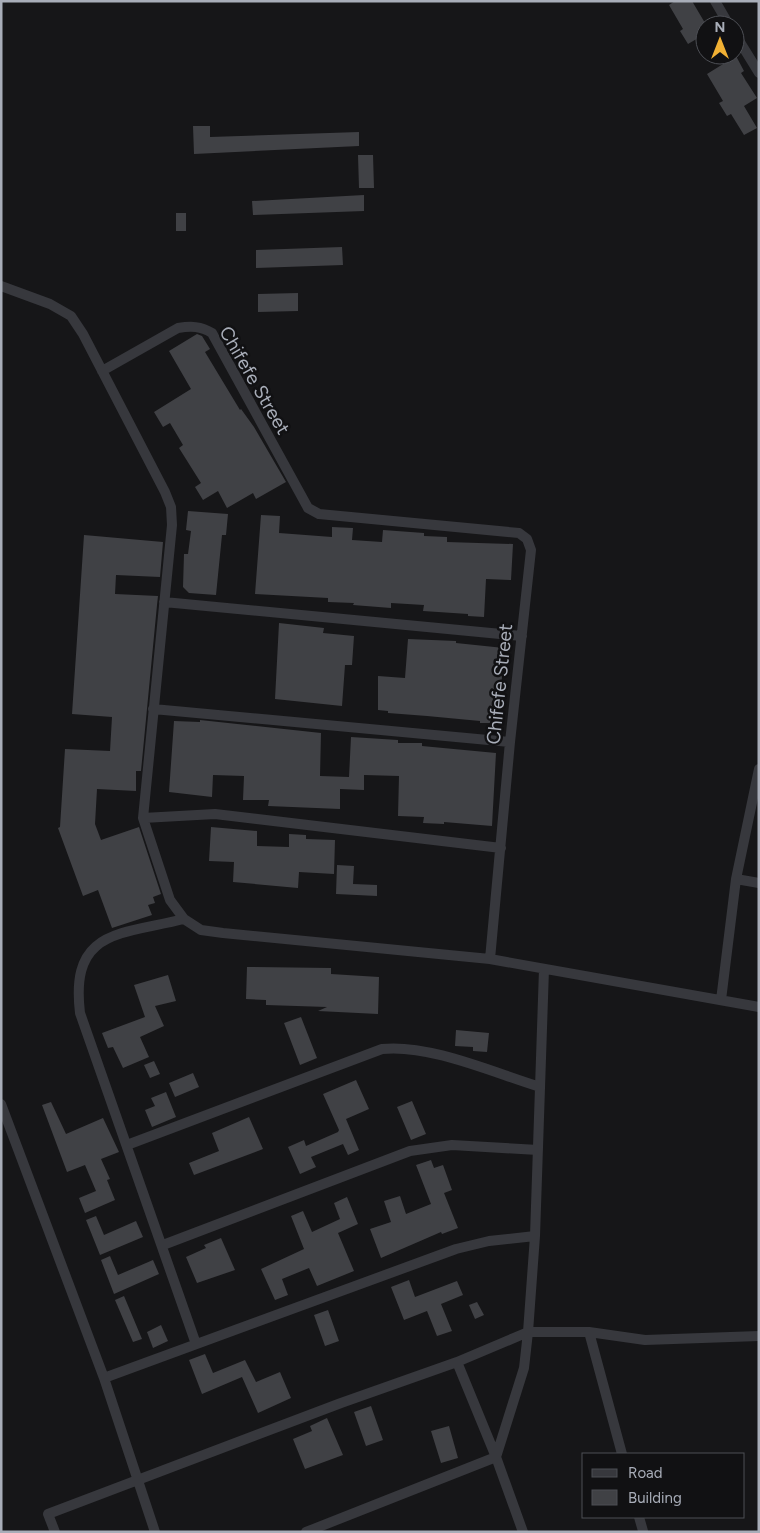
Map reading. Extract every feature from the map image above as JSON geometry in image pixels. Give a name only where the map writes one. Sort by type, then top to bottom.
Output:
[{"type":"street","points":[[714,1],[723,15]]},
{"type":"street","points":[[745,50],[759,73]]},
{"type":"street","points":[[1,286],[50,304],[71,316],[83,334],[171,507],[172,525],[143,818],[170,900],[184,919],[201,930],[490,960],[759,1007]]},
{"type":"street","name":"Chifefe Street","points":[[102,371],[178,328],[190,326],[205,328],[212,333],[308,508],[319,514],[518,533],[527,539],[531,550],[510,742],[490,960]]},
{"type":"street","points":[[164,602],[522,636]]},
{"type":"street","points":[[153,709],[510,742]]},
{"type":"street","points":[[721,1000],[736,879],[759,769]]},
{"type":"street","points":[[143,818],[215,814],[501,848]]},
{"type":"street","points":[[736,879],[759,883]]},
{"type":"street","points":[[184,919],[106,938],[88,952],[81,969],[78,990],[80,1012],[163,1245],[196,1344]]},
{"type":"street","points":[[496,1457],[524,1368],[528,1332],[535,1236],[544,969]]},
{"type":"street","points":[[127,1145],[382,1050],[401,1048],[424,1051],[540,1087]]},
{"type":"street","points":[[1,1104],[104,1378],[136,1482],[155,1532]]},
{"type":"street","points":[[163,1245],[410,1151],[452,1145],[538,1150]]},
{"type":"street","points":[[104,1378],[456,1249],[489,1241],[535,1236]]},
{"type":"street","points":[[55,1532],[48,1514],[341,1403],[457,1362],[528,1332],[589,1332],[645,1340],[759,1336]]},
{"type":"street","points":[[589,1332],[622,1453]]},
{"type":"street","points":[[457,1362],[496,1457],[523,1532]]},
{"type":"street","points":[[306,1532],[496,1457]]},
{"type":"street","points":[[639,1518],[643,1531]]},
{"type":"building","points":[[675,1],[692,1],[700,15],[695,15],[695,40],[688,44],[680,31],[683,29],[669,5]]},
{"type":"building","points":[[722,65],[741,65],[744,71],[741,73],[757,98],[744,106],[757,128],[744,135],[731,114],[727,116],[719,103],[723,101],[707,74]]},
{"type":"building","points":[[193,126],[210,126],[210,137],[359,132],[359,146],[194,154]]},
{"type":"building","points":[[358,155],[373,155],[374,188],[359,188]]},
{"type":"building","points":[[364,195],[364,211],[253,215],[252,201]]},
{"type":"building","points":[[176,213],[186,213],[186,231],[176,231]]},
{"type":"building","points":[[342,247],[343,265],[256,268],[256,250]]},
{"type":"building","points":[[298,293],[298,311],[258,312],[258,294]]},
{"type":"building","points":[[197,334],[202,336],[210,349],[205,352],[240,410],[254,427],[286,482],[256,499],[253,493],[227,508],[218,491],[203,500],[195,487],[201,483],[179,448],[183,445],[170,423],[163,427],[154,412],[191,389],[169,351]]},
{"type":"building","points":[[188,511],[228,514],[226,535],[222,535],[216,595],[189,593],[183,587],[184,554],[188,554],[191,531],[186,530]]},
{"type":"building","points":[[261,515],[280,516],[279,533],[332,537],[332,527],[353,528],[352,540],[382,542],[383,530],[424,533],[424,536],[447,537],[447,542],[513,544],[511,580],[486,579],[484,617],[423,611],[424,605],[391,603],[391,608],[328,602],[328,598],[255,594]]},
{"type":"building","points":[[84,535],[163,542],[160,577],[116,575],[115,594],[158,596],[141,771],[136,771],[136,791],[97,789],[95,824],[101,840],[139,827],[161,894],[153,897],[155,903],[148,905],[152,915],[112,928],[98,890],[83,896],[58,828],[60,827],[65,749],[110,751],[112,717],[72,714]]},
{"type":"building","points":[[279,623],[324,628],[323,633],[354,636],[352,665],[345,665],[342,706],[275,699]]},
{"type":"building","points":[[408,639],[456,641],[456,643],[504,648],[499,718],[491,718],[490,723],[480,723],[480,721],[388,713],[388,711],[378,710],[378,676],[405,678]]},
{"type":"building","points":[[200,720],[321,733],[320,776],[349,777],[351,737],[398,740],[398,743],[422,743],[422,746],[496,753],[492,826],[444,822],[444,824],[423,823],[424,817],[398,816],[399,776],[364,775],[364,790],[340,789],[340,809],[268,806],[269,800],[243,800],[244,776],[213,775],[212,797],[169,792],[174,721],[200,722]]},
{"type":"building","points":[[211,827],[257,831],[257,846],[289,847],[289,834],[306,835],[306,839],[335,840],[334,874],[299,872],[298,888],[233,882],[234,862],[209,861]]},
{"type":"building","points":[[337,865],[354,866],[353,884],[377,885],[377,896],[336,894]]},
{"type":"building","points":[[247,967],[331,968],[331,974],[379,977],[378,1014],[318,1011],[327,1007],[266,1005],[266,1000],[246,999]]},
{"type":"building","points":[[168,975],[176,1001],[155,1006],[164,1026],[140,1037],[149,1057],[123,1068],[113,1047],[108,1048],[102,1033],[145,1017],[134,985]]},
{"type":"building","points":[[301,1017],[317,1058],[300,1065],[284,1023]]},
{"type":"building","points":[[456,1030],[489,1033],[487,1052],[473,1051],[473,1047],[455,1046]]},
{"type":"building","points":[[154,1061],[160,1074],[150,1078],[144,1065]]},
{"type":"building","points":[[193,1073],[199,1087],[175,1097],[169,1083]]},
{"type":"building","points":[[356,1080],[369,1109],[346,1119],[359,1150],[348,1155],[343,1144],[311,1157],[316,1167],[300,1174],[288,1147],[304,1140],[306,1146],[338,1132],[339,1130],[323,1094]]},
{"type":"building","points":[[166,1092],[176,1117],[152,1127],[145,1110],[155,1106],[151,1098]]},
{"type":"building","points":[[412,1101],[426,1134],[411,1140],[397,1107]]},
{"type":"building","points":[[51,1102],[66,1134],[103,1118],[119,1152],[101,1159],[110,1179],[107,1180],[115,1200],[85,1213],[79,1198],[96,1191],[85,1165],[67,1172],[42,1105]]},
{"type":"building","points":[[249,1117],[263,1149],[194,1175],[189,1163],[219,1151],[212,1133]]},
{"type":"building","points":[[431,1160],[434,1168],[443,1165],[452,1190],[444,1193],[458,1228],[442,1234],[441,1232],[381,1258],[370,1229],[391,1222],[384,1201],[400,1196],[406,1214],[431,1204],[416,1165]]},
{"type":"building","points":[[347,1197],[358,1224],[338,1233],[354,1271],[317,1286],[309,1268],[282,1279],[288,1295],[275,1300],[261,1269],[304,1249],[291,1216],[303,1211],[312,1232],[340,1219],[334,1203]]},
{"type":"building","points":[[96,1216],[104,1235],[136,1221],[143,1237],[100,1255],[86,1220]]},
{"type":"building","points":[[221,1238],[235,1270],[197,1283],[186,1257],[206,1248],[204,1245]]},
{"type":"building","points":[[110,1256],[118,1275],[153,1260],[159,1274],[114,1294],[101,1260]]},
{"type":"building","points":[[409,1280],[415,1297],[457,1281],[463,1295],[441,1304],[452,1331],[437,1336],[427,1311],[404,1320],[391,1287]]},
{"type":"building","points":[[124,1296],[142,1339],[133,1342],[115,1300]]},
{"type":"building","points":[[477,1302],[484,1315],[475,1319],[469,1305]]},
{"type":"building","points":[[328,1310],[339,1341],[325,1346],[314,1315]]},
{"type":"building","points":[[161,1325],[168,1341],[153,1348],[147,1332]]},
{"type":"building","points":[[205,1354],[213,1373],[245,1360],[256,1382],[280,1372],[291,1398],[258,1413],[242,1377],[202,1394],[189,1360]]},
{"type":"building","points":[[371,1406],[383,1440],[366,1446],[354,1412]]},
{"type":"building","points":[[327,1418],[343,1455],[305,1469],[293,1439],[312,1431],[310,1426]]},
{"type":"building","points":[[449,1426],[458,1458],[441,1463],[431,1431]]}]
